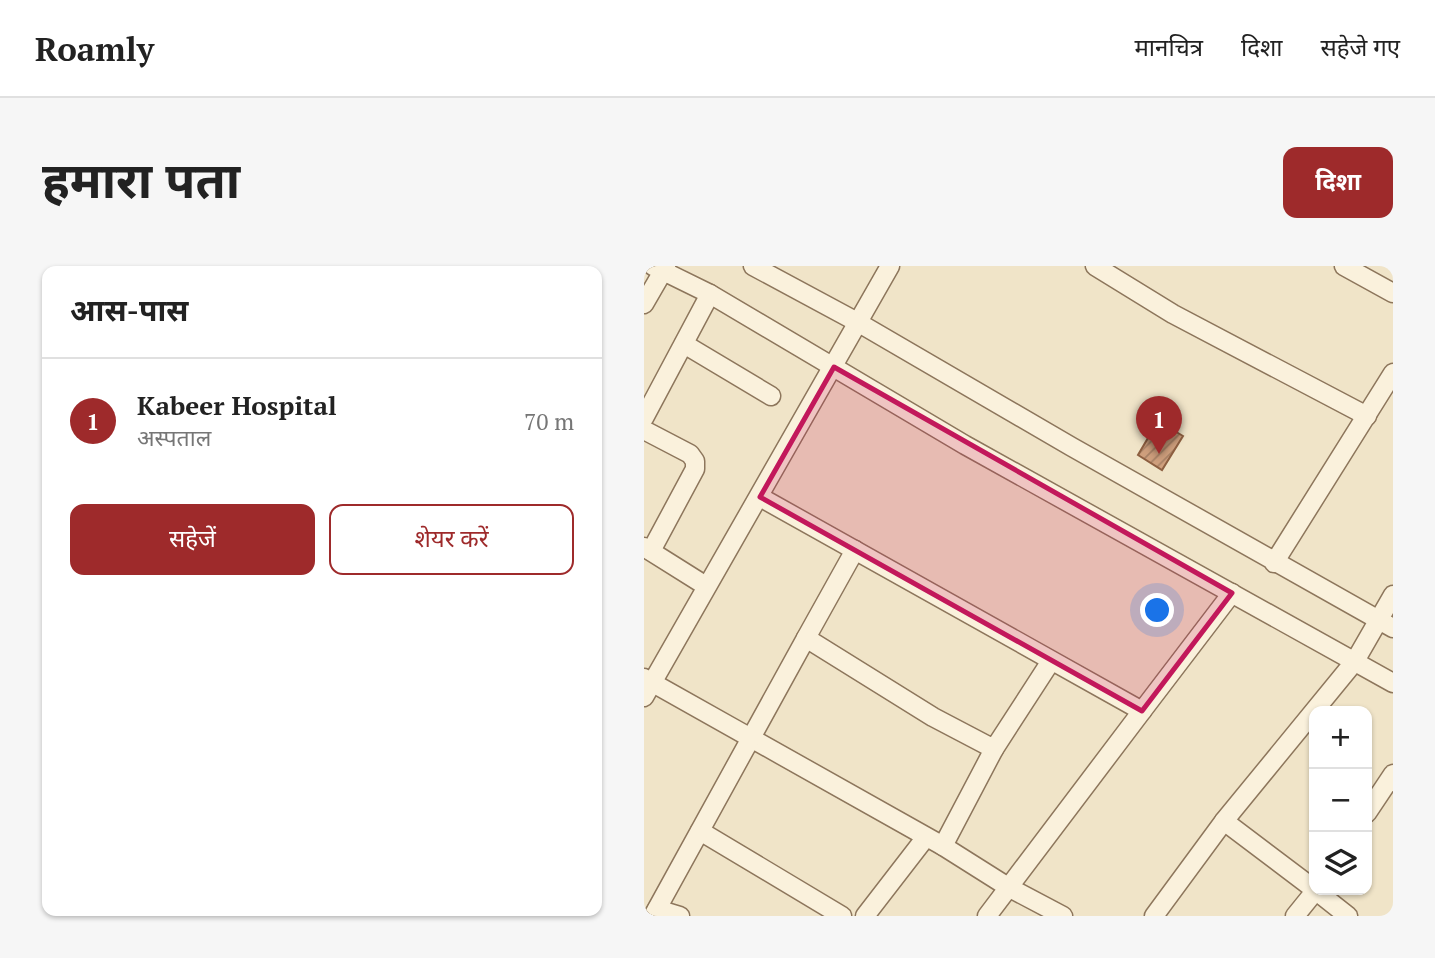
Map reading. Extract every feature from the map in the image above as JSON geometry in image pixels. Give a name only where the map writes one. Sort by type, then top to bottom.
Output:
[{"type":"street","points":[[753,266],[859,323],[1385,624]]},
{"type":"street","points":[[890,266],[760,497],[647,686],[752,739],[1063,916]]},
{"type":"street","points":[[1095,266],[1173,314],[1367,416]]},
{"type":"street","points":[[1344,266],[1393,293]]},
{"type":"street","points":[[644,304],[661,268],[710,293],[965,444],[1393,683]]},
{"type":"street","points":[[644,418],[710,293]]},
{"type":"street","points":[[684,344],[771,396]]},
{"type":"street","points":[[1275,563],[1393,373]]},
{"type":"street","points":[[644,430],[690,454],[695,461],[695,468],[648,549],[706,586]]},
{"type":"street","points":[[760,497],[1142,711]]},
{"type":"street","points":[[680,916],[655,913],[855,550]]},
{"type":"street","points":[[987,916],[1232,593]]},
{"type":"street","points":[[1154,916],[1224,821],[1385,624],[1393,595]]},
{"type":"street","points":[[806,638],[933,717],[994,749]]},
{"type":"street","points":[[943,846],[994,749],[1051,661]]},
{"type":"street","points":[[1372,806],[1393,774]]},
{"type":"street","points":[[1224,821],[1309,885]]},
{"type":"street","points":[[700,831],[842,916]]},
{"type":"street","points":[[865,916],[926,837]]},
{"type":"street","points":[[1296,916],[1311,895]]},
{"type":"street","points":[[1321,895],[1348,916]]},
{"type":"highlighted area","points":[[834,367],[1232,593],[1142,711],[760,497]]},
{"type":"building","points":[[1158,421],[1183,436],[1162,470],[1138,455]]},
{"type":"place","name":"Kabeer Hospital","points":[[1159,454]]}]
